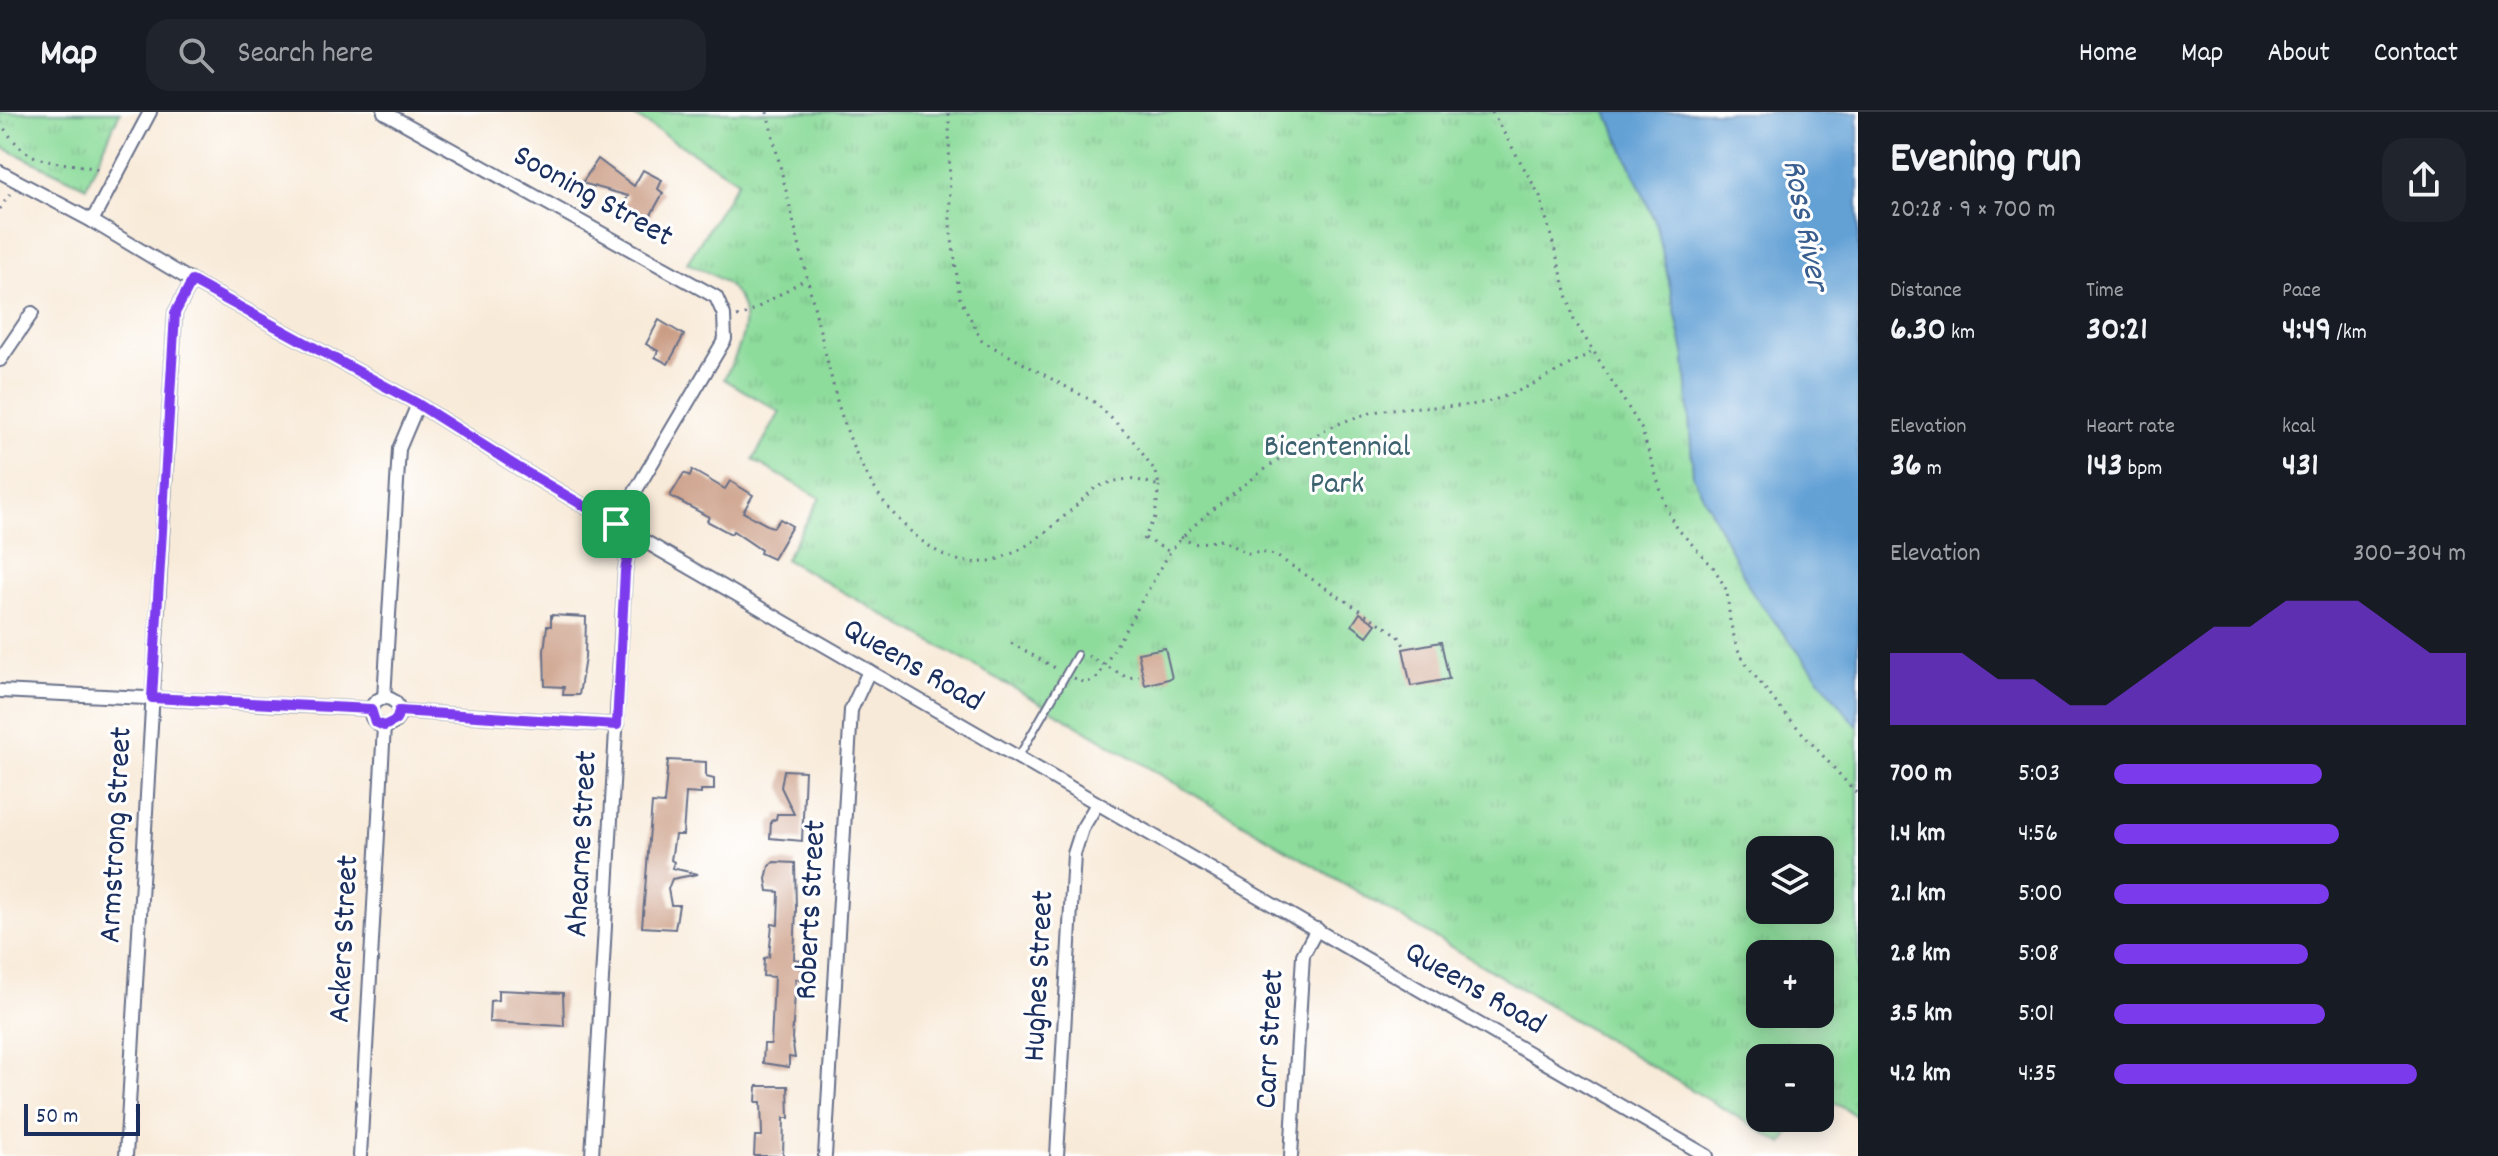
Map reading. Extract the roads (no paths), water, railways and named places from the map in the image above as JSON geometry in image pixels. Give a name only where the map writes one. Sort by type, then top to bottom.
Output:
[{"type":"street","points":[[92,221],[150,112]]},
{"type":"street","name":"Sooning Street","points":[[384,112],[716,297],[725,318],[725,339],[616,524]]},
{"type":"street","name":"Queens Road","points":[[0,172],[418,404],[519,468],[1707,1156]]},
{"type":"street","name":"Armstrong Street","points":[[126,1156],[175,313],[192,281]]},
{"type":"street","points":[[0,360],[32,313]]},
{"type":"street","points":[[384,698],[399,449],[418,404]]},
{"type":"street","name":"Ahearne Street","points":[[592,1156],[625,571],[628,554],[639,538]]},
{"type":"street","name":"Roberts Street","points":[[825,1156],[851,710],[869,671]]},
{"type":"street","points":[[0,691],[371,709]]},
{"type":"street","points":[[384,698],[393,700],[399,711],[396,720],[384,726],[375,722],[371,709],[376,701],[384,698]]},
{"type":"street","points":[[399,711],[617,725]]},
{"type":"street","name":"Ackers Street","points":[[360,1156],[384,726]]},
{"type":"street","name":"Hughes Street","points":[[1057,1156],[1074,854],[1082,829],[1097,804]]},
{"type":"street","name":"Carr Street","points":[[1291,1156],[1303,955],[1317,929]]},
{"type":"lane","points":[[1018,758],[1078,653]]},
{"type":"water","name":"Ross River","points":[[1607,112],[1858,112],[1858,725],[1753,594],[1693,476],[1685,357],[1657,226]]},
{"type":"park label","name":"Bicentennial Park","points":[[1337,468]]}]
